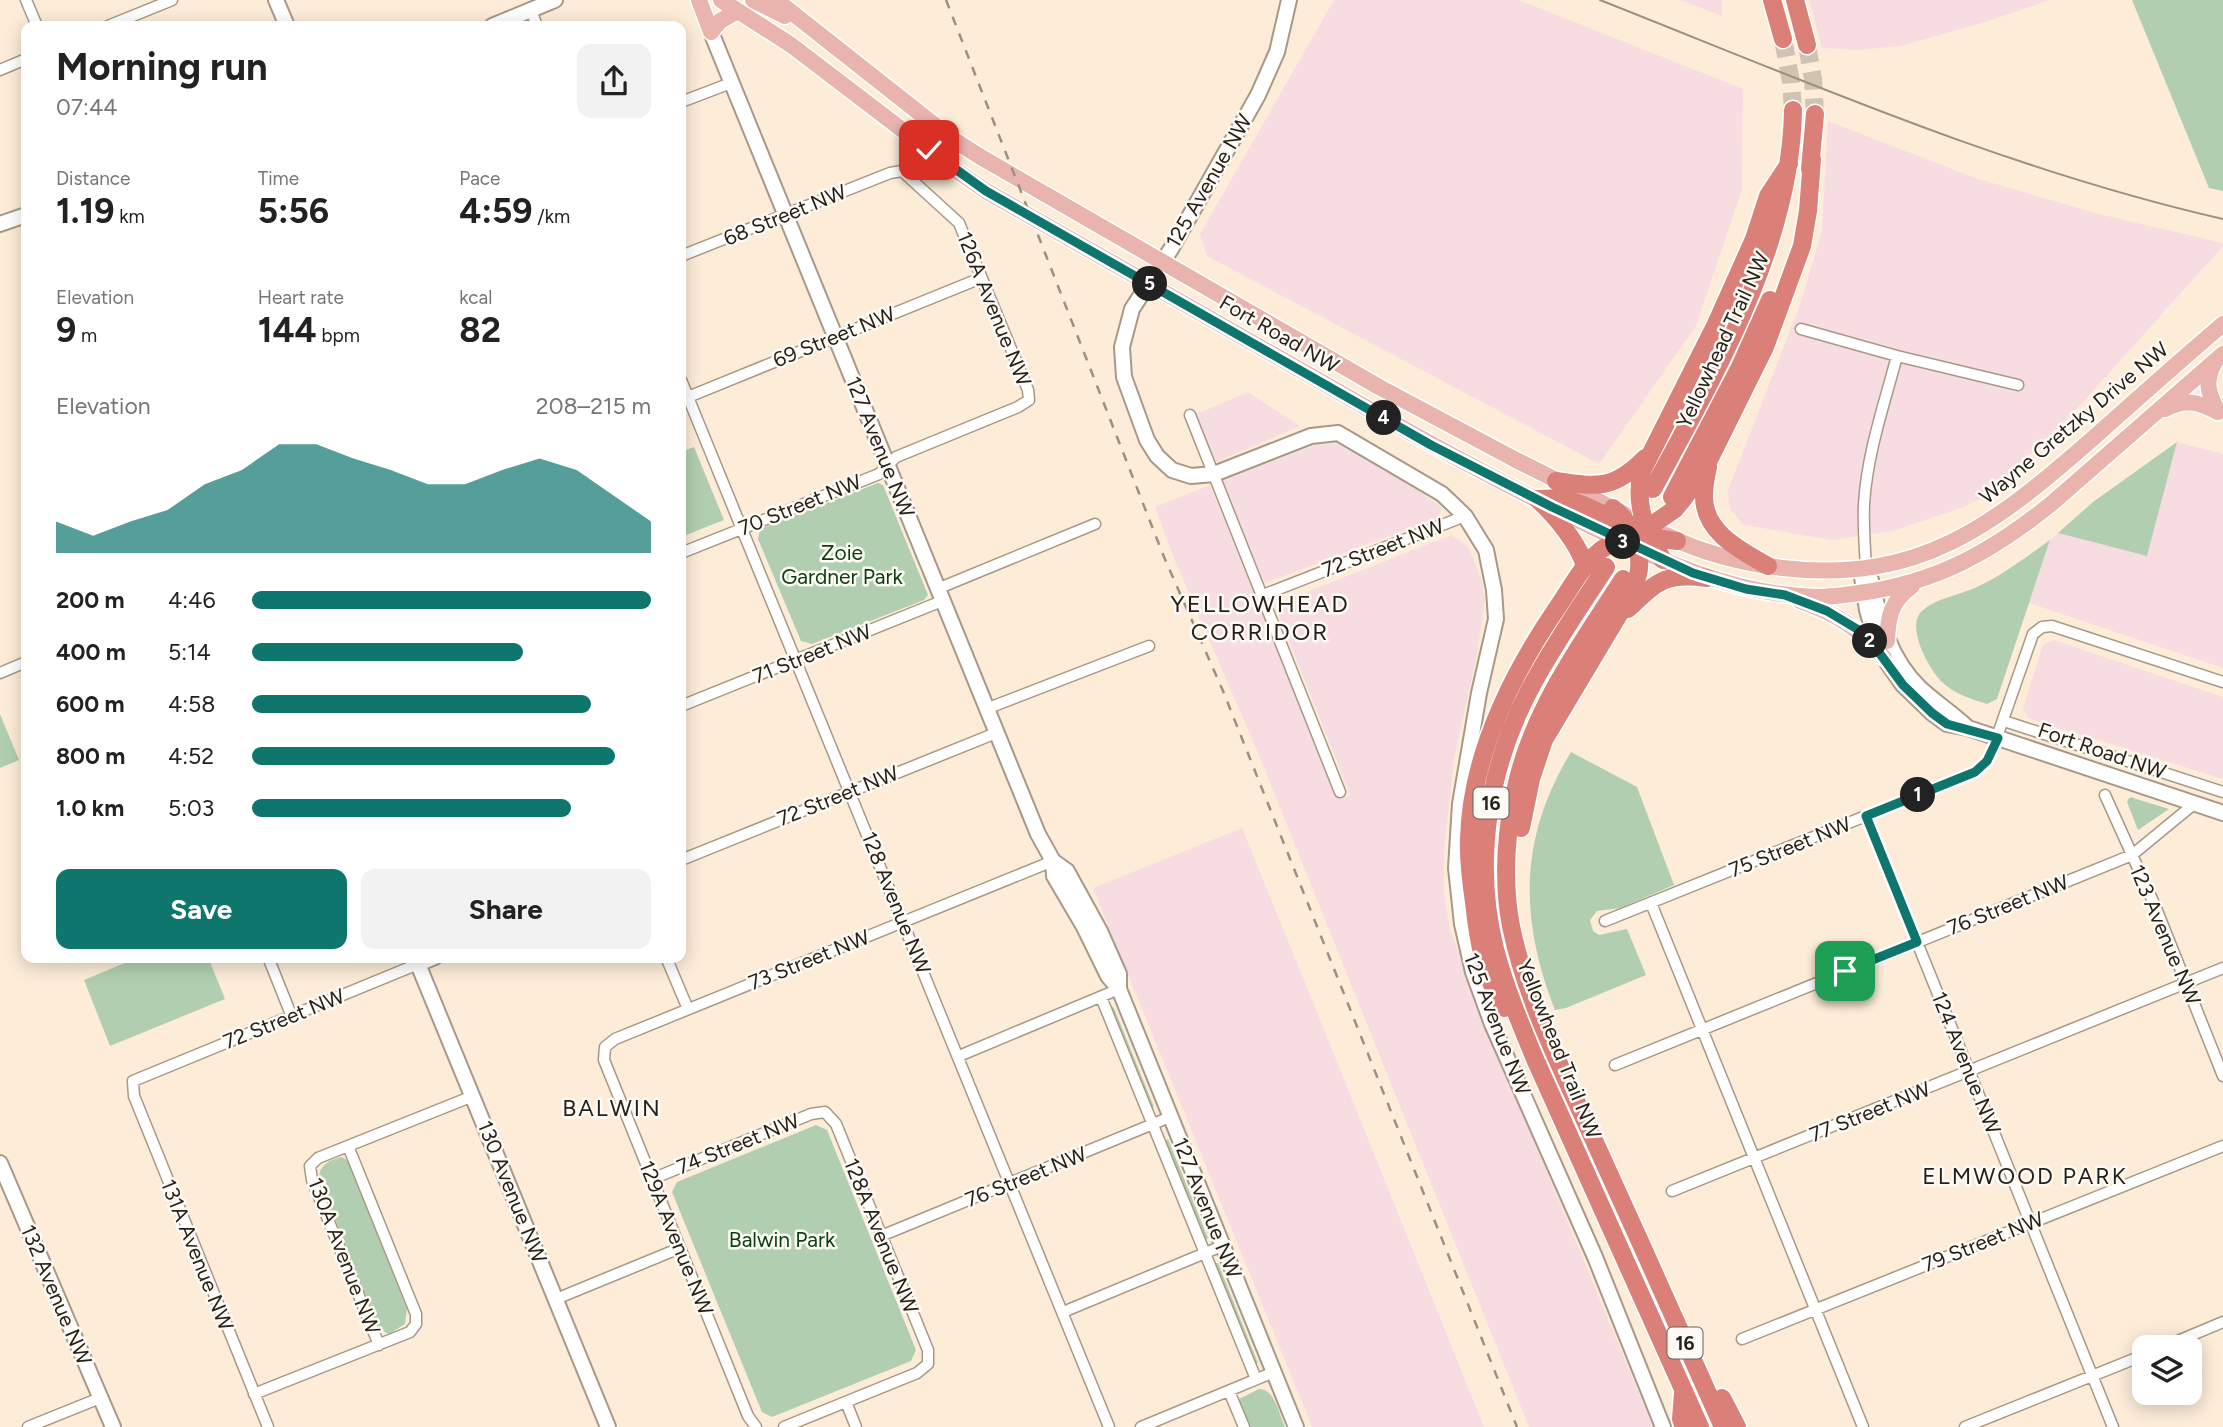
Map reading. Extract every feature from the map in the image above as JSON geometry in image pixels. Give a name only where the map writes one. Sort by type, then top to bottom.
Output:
[{"type":"highway","points":[[1772,0],[1783,39]]},
{"type":"highway","points":[[1795,0],[1807,44]]},
{"type":"highway","name":"Yellowhead Trail NW","points":[[1646,484],[1692,417],[1745,304],[1778,215],[1789,164],[1793,110]]},
{"type":"highway","name":"Yellowhead Trail NW","points":[[1678,498],[1765,312],[1789,251],[1812,159],[1815,114]]},
{"type":"highway","points":[[1646,484],[1661,501],[1675,502],[1709,460],[1765,347],[1802,246],[1812,159]]},
{"type":"highway","points":[[1554,1051],[1521,921],[1517,872],[1519,839],[1531,779],[1544,740],[1627,601],[1639,569],[1639,534],[1653,450],[1716,324],[1754,239],[1768,195],[1789,164]]},
{"type":"highway","points":[[1556,481],[1590,486],[1614,482],[1627,475],[1653,450]]},
{"type":"highway","points":[[1709,460],[1703,493],[1710,521],[1732,544],[1768,566]]},
{"type":"highway","points":[[1535,1059],[1497,997],[1476,930],[1469,838],[1475,788],[1502,706],[1521,666],[1585,567],[1601,551],[1639,534],[1678,498]]},
{"type":"highway","points":[[1537,499],[1561,499],[1639,534],[1677,541]]},
{"type":"highway","points":[[1537,499],[1577,548],[1585,567]]},
{"type":"highway","points":[[1613,508],[1623,515],[1663,560]]},
{"type":"highway","points":[[1585,567],[1606,561],[1618,565],[1629,580],[1627,601]]},
{"type":"highway","name":"Yellowhead Trail NW","points":[[1606,567],[1530,688],[1506,741],[1491,799],[1485,863],[1489,918],[1509,997],[1700,1427]]},
{"type":"highway","points":[[1613,624],[1646,590],[1663,580],[1683,574],[1707,578]]},
{"type":"highway","name":"Yellowhead Trail NW","points":[[1623,579],[1554,689],[1540,716],[1517,779],[1510,825],[1508,888],[1511,923],[1524,975],[1554,1051],[1723,1427]]},
{"type":"highway","points":[[1648,1259],[1737,1427]]},
{"type":"highway","points":[[1683,1390],[1681,1419],[1684,1427]]},
{"type":"main road","points":[[699,0],[711,32]]},
{"type":"main road","name":"Fort Road NW","points":[[721,0],[791,45],[986,191],[1453,457],[1537,499]]},
{"type":"main road","points":[[753,0],[810,28]]},
{"type":"main road","name":"Fort Road NW","points":[[776,0],[951,138],[1357,375],[1556,481],[1613,508]]},
{"type":"main road","points":[[711,32],[720,21],[738,11]]},
{"type":"main road","name":"Wayne Gretzky Drive NW","points":[[1866,569],[1918,556],[1952,543],[2014,506],[2223,324]]},
{"type":"main road","points":[[2220,356],[2208,374],[2207,384],[2211,399],[2221,414]]},
{"type":"main road","name":"Wayne Gretzky Drive NW","points":[[1869,592],[1917,582],[1966,562],[2025,525],[2220,356]]},
{"type":"main road","points":[[2151,416],[2172,405],[2188,401],[2202,404],[2221,414]]},
{"type":"main road","points":[[1677,541],[1734,561],[1820,571],[1866,569]]},
{"type":"main road","points":[[1663,560],[1707,578],[1746,589],[1820,597],[1869,592]]},
{"type":"main road","points":[[1887,640],[1892,607],[1900,596],[1917,582]]},
{"type":"main road","points":[[1785,595],[1843,620],[1857,629],[1884,658]]},
{"type":"street","points":[[26,0],[35,21]]},
{"type":"street","points":[[120,21],[172,0]]},
{"type":"street","points":[[276,0],[285,21]]},
{"type":"street","points":[[504,21],[555,0]]},
{"type":"street","name":"125 Avenue NW","points":[[1289,0],[1281,38],[1266,79],[1132,309],[1123,337],[1122,360],[1128,393],[1147,440],[1172,470],[1191,476],[1214,474],[1311,436],[1328,432],[1347,436],[1442,494],[1465,516],[1486,550],[1494,590],[1496,620],[1460,804],[1457,868],[1462,924],[1473,972],[1492,1024],[1595,1257],[1662,1427]]},
{"type":"street","points":[[531,10],[535,21]]},
{"type":"street","name":"127 Avenue NW","points":[[711,32],[1038,834],[1054,861],[1067,871],[1100,931],[1119,974],[1119,989],[1296,1427]]},
{"type":"street","points":[[0,70],[21,61]]},
{"type":"street","points":[[686,100],[731,83]]},
{"type":"street","name":"68 Street NW","points":[[686,254],[890,173]]},
{"type":"street","name":"126A Avenue NW","points":[[890,173],[906,173],[959,223],[1028,390],[1029,400]]},
{"type":"street","points":[[4,224],[21,217]]},
{"type":"street","name":"69 Street NW","points":[[688,397],[981,278]]},
{"type":"street","points":[[1801,329],[1897,356],[2018,385]]},
{"type":"street","points":[[1866,569],[1864,521],[1867,481],[1897,356]]},
{"type":"street","name":"128 Avenue NW","points":[[686,392],[1109,1427]]},
{"type":"street","name":"70 Street NW","points":[[686,551],[879,474],[896,457],[1018,407],[1029,400]]},
{"type":"street","points":[[1190,415],[1340,792]]},
{"type":"street","name":"72 Street NW","points":[[1263,595],[1465,516]]},
{"type":"street","name":"71 Street NW","points":[[686,704],[796,660],[1095,524]]},
{"type":"street","name":"Fort Road NW","points":[[1866,569],[1862,577],[1887,640],[1906,673],[1968,728]]},
{"type":"street","name":"Fort Road NW","points":[[1869,592],[1873,632],[1884,658],[1908,691],[1947,724],[1968,728],[2223,813]]},
{"type":"street","name":"75 Street NW","points":[[1605,921],[1975,772],[1987,761],[1998,738],[2033,634],[2042,627],[2052,626],[2223,682]]},
{"type":"street","points":[[986,709],[1149,646]]},
{"type":"street","points":[[0,673],[21,664]]},
{"type":"street","points":[[2004,721],[2223,792]]},
{"type":"street","name":"72 Street NW","points":[[686,858],[996,733]]},
{"type":"street","name":"123 Avenue NW","points":[[2105,796],[2223,1076]]},
{"type":"street","name":"76 Street NW","points":[[1615,1065],[2132,855],[2194,804]]},
{"type":"street","name":"124 Avenue NW","points":[[1866,816],[2113,1427]]},
{"type":"street","name":"73 Street NW","points":[[605,1046],[615,1039],[1054,861]]},
{"type":"street","points":[[1651,903],[1863,1427]]},
{"type":"street","points":[[270,963],[292,1017]]},
{"type":"street","name":"72 Street NW","points":[[133,1081],[292,1017],[413,963]]},
{"type":"street","name":"130 Avenue NW","points":[[418,963],[608,1427]]},
{"type":"street","points":[[669,963],[688,1009]]},
{"type":"street","name":"77 Street NW","points":[[1672,1191],[2223,968]]},
{"type":"street","points":[[958,1056],[1119,989]]},
{"type":"street","name":"127 Avenue NW","points":[[1101,997],[1256,1379]]},
{"type":"street","name":"129A Avenue NW","points":[[605,1046],[604,1060],[748,1416],[756,1427]]},
{"type":"street","name":"131A Avenue NW","points":[[133,1081],[134,1097],[268,1427]]},
{"type":"street","points":[[348,1146],[473,1096]]},
{"type":"street","name":"74 Street NW","points":[[652,1179],[811,1114],[825,1112]]},
{"type":"street","name":"128A Avenue NW","points":[[825,1112],[836,1124],[928,1350],[928,1364],[917,1373],[846,1402]]},
{"type":"street","name":"76 Street NW","points":[[881,1236],[1170,1117]]},
{"type":"street","name":"130A Avenue NW","points":[[348,1146],[416,1314],[416,1324],[410,1332],[379,1345],[312,1180],[310,1166],[318,1158],[348,1146]]},
{"type":"street","name":"79 Street NW","points":[[1742,1339],[2223,1146]]},
{"type":"street","name":"132 Avenue NW","points":[[0,1163],[113,1427]]},
{"type":"street","points":[[1063,1311],[1222,1246]]},
{"type":"street","points":[[556,1299],[680,1248]]},
{"type":"street","points":[[2192,1335],[2223,1322]]},
{"type":"street","points":[[254,1394],[379,1345]]},
{"type":"street","points":[[1965,1427],[2132,1359]]},
{"type":"street","points":[[1141,1427],[1274,1372]]},
{"type":"street","points":[[1229,1391],[1244,1427]]},
{"type":"street","points":[[28,1427],[100,1398]]},
{"type":"street","points":[[784,1427],[846,1402],[856,1427]]},
{"type":"shaded area","points":[[1334,0],[1519,0],[1743,89],[1742,189],[1696,326],[1599,464],[1207,256],[1200,234]]},
{"type":"shaded area","points":[[1680,0],[1722,0],[1722,16]]},
{"type":"shaded area","points":[[1809,0],[2050,0],[1900,46],[1858,50],[1822,48]]},
{"type":"shaded area","points":[[1828,121],[1975,178],[2103,215],[2223,243],[2083,402],[1990,494],[1961,508],[1893,531],[1833,540],[1744,525],[1729,508],[1728,490],[1800,305],[1822,231]]},
{"type":"shaded area","points":[[1248,392],[1300,426],[1214,463],[1195,415]]},
{"type":"shaded area","points":[[2177,442],[2223,454],[2223,668],[2029,603],[2050,540],[2058,533],[2147,556]]},
{"type":"shaded area","points":[[1344,443],[1385,466],[1441,507],[1439,517],[1263,584],[1222,481],[1315,445]]},
{"type":"shaded area","points":[[1210,485],[1338,799],[1350,794],[1279,616],[1279,603],[1451,535],[1468,546],[1481,578],[1485,599],[1477,655],[1454,760],[1444,852],[1444,893],[1450,930],[1501,1062],[1653,1427],[1529,1427],[1256,748],[1175,561],[1155,507]]},
{"type":"shaded area","points":[[2054,640],[2223,697],[2223,779],[2028,718],[2023,708],[2043,645]]},
{"type":"shaded area","points":[[1242,828],[1484,1427],[1312,1427],[1093,888]]},
{"type":"green space","points":[[2132,0],[2223,0],[2223,191],[2209,188]]},
{"type":"green space","points":[[2177,442],[2147,556],[2058,533],[2093,502]]},
{"type":"green space","points":[[694,447],[724,520],[686,535],[686,450]]},
{"type":"green space","name":"Zoie Gardner Park","points":[[878,483],[883,485],[928,595],[924,600],[812,644],[801,641],[758,539],[760,529]]},
{"type":"green space","points":[[2050,540],[1997,699],[1987,704],[1948,687],[1937,677],[1921,648],[1917,637],[1917,618],[1934,603],[1987,582]]},
{"type":"green space","points":[[0,714],[19,760],[0,768]]},
{"type":"green space","points":[[1571,752],[1637,787],[1674,885],[1620,908],[1597,911],[1590,920],[1593,931],[1599,935],[1627,929],[1646,975],[1555,1010],[1535,943],[1530,879],[1542,816],[1554,784]]},
{"type":"green space","points":[[2133,797],[2169,809],[2138,830],[2127,802]]},
{"type":"green space","points":[[125,963],[210,963],[225,999],[110,1046],[84,980]]},
{"type":"green space","points":[[1112,1006],[1154,1107],[1152,1109],[1110,1008]]},
{"type":"green space","name":"Balwin Park","points":[[816,1125],[827,1130],[916,1350],[911,1361],[772,1417],[762,1412],[672,1192],[677,1182]]},
{"type":"green space","points":[[1168,1139],[1208,1238],[1206,1240],[1164,1142]]},
{"type":"green space","points":[[342,1157],[348,1161],[407,1309],[405,1324],[389,1334],[380,1330],[319,1179],[326,1164]]},
{"type":"green space","points":[[1215,1263],[1218,1263],[1258,1363],[1255,1363]]},
{"type":"green space","points":[[1259,1389],[1273,1398],[1285,1427],[1249,1427],[1239,1399]]},
{"type":"tunnel","points":[[1783,39],[1793,110]]},
{"type":"tunnel","points":[[1807,45],[1815,114]]},
{"type":"tram line","points":[[1600,0],[1985,150],[2143,199],[2223,219]]},
{"type":"railway","points":[[946,0],[1164,557],[1223,691],[1517,1427]]},
{"type":"district","name":"YELLOWHEAD CORRIDOR","points":[[1260,618]]},
{"type":"district","name":"BALWIN","points":[[612,1108]]},
{"type":"district","name":"ELMWOOD PARK","points":[[2025,1176]]},
{"type":"route","points":[[929,150],[986,191],[1479,471],[1620,541],[1693,573],[1746,589],[1785,595],[1842,619],[1872,643],[1914,698],[1932,713],[1947,724],[1998,738],[1987,761],[1975,772],[1866,816],[1917,942],[1845,971]]}]
